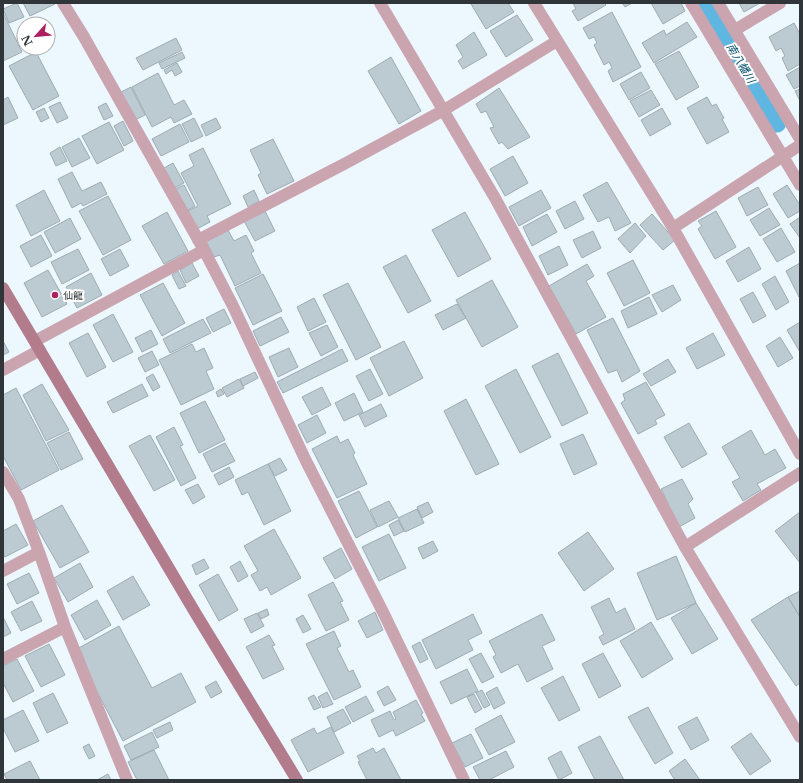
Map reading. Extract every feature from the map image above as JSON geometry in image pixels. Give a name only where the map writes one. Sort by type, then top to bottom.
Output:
[{"type":"street","points":[[64,3],[204,250],[233,306],[306,461],[384,614],[464,780]]},
{"type":"street","points":[[380,3],[495,198],[685,547],[800,737]]},
{"type":"street","points":[[534,3],[673,228],[800,454]]},
{"type":"street","points":[[691,3],[800,185]]},
{"type":"street","points":[[718,3],[800,139]]},
{"type":"street","points":[[735,30],[780,3]]},
{"type":"street","points":[[198,240],[444,110],[557,41]]},
{"type":"street","points":[[673,228],[800,145]]},
{"type":"street","points":[[3,370],[38,346],[204,250]]},
{"type":"street","points":[[3,288],[196,614],[297,780]]},
{"type":"street","points":[[3,472],[18,499],[39,552],[64,627],[127,780]]},
{"type":"street","points":[[685,547],[800,473]]},
{"type":"street","points":[[3,571],[39,552]]},
{"type":"street","points":[[3,659],[64,627]]},
{"type":"building","points":[[17,3],[24,16],[16,16],[16,20],[9,23],[3,9]]},
{"type":"building","points":[[23,3],[55,4],[30,16]]},
{"type":"building","points":[[508,3],[514,12],[486,29],[471,4]]},
{"type":"building","points":[[573,3],[604,3],[606,5],[578,21],[572,11],[576,9]]},
{"type":"building","points":[[622,3],[632,3],[625,7]]},
{"type":"building","points":[[651,3],[681,3],[685,11],[663,24]]},
{"type":"building","points":[[739,3],[760,3],[744,12]]},
{"type":"building","points":[[612,12],[641,67],[613,82],[608,71],[612,68],[609,62],[604,65],[594,45],[597,43],[594,37],[589,39],[583,28]]},
{"type":"building","points":[[3,13],[16,40],[16,55],[3,61]]},
{"type":"building","points":[[517,15],[533,40],[506,57],[490,31]]},
{"type":"building","points":[[687,22],[697,37],[654,63],[642,43],[664,30],[666,35]]},
{"type":"building","points":[[794,23],[800,34],[800,64],[788,71],[782,58],[785,56],[781,48],[776,51],[769,37]]},
{"type":"building","points":[[474,32],[487,55],[463,69],[458,61],[463,57],[456,45]]},
{"type":"building","points":[[176,38],[182,50],[143,70],[136,58]]},
{"type":"building","points":[[679,51],[699,87],[676,100],[655,64]]},
{"type":"building","points":[[182,52],[185,58],[162,69],[159,63]]},
{"type":"building","points":[[28,56],[38,56],[59,96],[33,110],[9,66]]},
{"type":"building","points":[[391,57],[421,111],[399,124],[368,71]]},
{"type":"building","points":[[177,63],[182,72],[175,76],[172,70],[166,74],[164,70]]},
{"type":"building","points":[[800,67],[800,86],[794,89],[786,75]]},
{"type":"building","points":[[641,72],[650,88],[629,100],[620,84]]},
{"type":"building","points":[[158,73],[174,105],[184,100],[192,114],[174,123],[171,117],[152,127],[132,87]]},
{"type":"building","points":[[131,87],[145,115],[135,120],[121,92]]},
{"type":"building","points":[[499,88],[530,137],[508,149],[502,142],[499,144],[490,128],[494,127],[486,111],[481,113],[476,104]]},
{"type":"building","points":[[800,89],[800,101],[795,91]]},
{"type":"building","points":[[651,90],[660,105],[639,117],[630,101]]},
{"type":"building","points":[[8,97],[18,118],[3,125],[3,100]]},
{"type":"building","points":[[707,97],[712,106],[716,104],[724,118],[722,119],[729,132],[707,144],[687,108]]},
{"type":"building","points":[[60,102],[68,118],[57,123],[49,107]]},
{"type":"building","points":[[106,103],[113,116],[104,120],[98,107]]},
{"type":"building","points":[[44,108],[49,118],[41,122],[36,112]]},
{"type":"building","points":[[662,108],[671,124],[650,136],[641,120]]},
{"type":"building","points":[[194,118],[203,136],[191,142],[182,124]]},
{"type":"building","points":[[216,118],[221,128],[206,136],[201,125]]},
{"type":"building","points":[[123,121],[133,141],[124,146],[114,126]]},
{"type":"building","points":[[109,122],[124,150],[97,164],[82,136]]},
{"type":"building","points":[[180,124],[189,142],[161,156],[152,139]]},
{"type":"building","points":[[79,138],[90,158],[72,167],[62,147]]},
{"type":"building","points":[[273,139],[294,181],[267,194],[258,175],[261,173],[250,150]]},
{"type":"building","points":[[60,147],[67,161],[56,166],[50,153]]},
{"type":"building","points":[[203,148],[231,204],[207,216],[210,222],[195,230],[186,212],[198,206],[181,173],[194,166],[189,155]]},
{"type":"building","points":[[513,156],[528,183],[505,196],[490,169]]},
{"type":"building","points":[[173,163],[184,183],[174,188],[164,168]]},
{"type":"building","points":[[72,172],[82,191],[101,182],[107,194],[83,206],[81,203],[72,208],[58,179]]},
{"type":"building","points":[[607,182],[631,223],[615,231],[609,217],[598,222],[583,195]]},
{"type":"building","points":[[184,185],[195,206],[186,211],[175,189]]},
{"type":"building","points":[[787,185],[800,205],[800,211],[788,218],[773,194]]},
{"type":"building","points":[[758,187],[768,205],[747,216],[738,198]]},
{"type":"building","points":[[44,190],[60,221],[31,236],[16,205]]},
{"type":"building","points":[[254,190],[259,201],[248,207],[243,196]]},
{"type":"building","points":[[541,190],[551,208],[519,226],[509,207]]},
{"type":"building","points":[[108,196],[131,240],[103,255],[79,211]]},
{"type":"building","points":[[575,201],[584,219],[565,229],[556,211]]},
{"type":"building","points":[[769,208],[780,225],[760,236],[750,220]]},
{"type":"building","points":[[265,211],[275,231],[255,241],[244,221]]},
{"type":"building","points":[[716,211],[736,247],[715,259],[698,229],[702,226],[698,221]]},
{"type":"building","points":[[167,212],[188,251],[164,264],[142,226]]},
{"type":"building","points":[[465,212],[491,259],[458,277],[432,230]]},
{"type":"building","points":[[547,214],[557,232],[532,246],[523,227]]},
{"type":"building","points":[[652,214],[675,240],[663,250],[640,225]]},
{"type":"building","points":[[800,217],[800,238],[790,224]]},
{"type":"building","points":[[70,218],[81,239],[55,253],[44,232]]},
{"type":"building","points":[[635,223],[646,236],[630,253],[618,239]]},
{"type":"building","points":[[781,228],[795,252],[777,262],[763,239]]},
{"type":"building","points":[[228,230],[234,241],[246,235],[254,251],[251,253],[261,273],[235,286],[220,255],[214,257],[206,241]]},
{"type":"building","points":[[593,231],[601,248],[582,258],[573,240]]},
{"type":"building","points":[[41,235],[52,256],[31,267],[20,246]]},
{"type":"building","points":[[559,246],[568,265],[548,275],[539,256]]},
{"type":"building","points":[[749,247],[761,269],[738,282],[726,261]]},
{"type":"building","points":[[78,249],[89,270],[62,284],[51,262]]},
{"type":"building","points":[[120,249],[129,266],[110,276],[101,259]]},
{"type":"building","points":[[406,255],[431,301],[408,313],[383,267]]},
{"type":"building","points":[[633,260],[650,293],[624,306],[607,273]]},
{"type":"building","points":[[192,263],[199,276],[186,283],[180,270]]},
{"type":"building","points":[[800,263],[800,297],[799,297],[786,271]]},
{"type":"building","points":[[587,264],[594,276],[586,281],[606,317],[576,334],[549,286]]},
{"type":"building","points":[[48,270],[67,304],[42,317],[24,283]]},
{"type":"building","points":[[178,271],[186,286],[179,289],[172,275]]},
{"type":"building","points":[[91,273],[102,295],[77,308],[66,287]]},
{"type":"building","points":[[263,274],[282,311],[253,325],[235,288]]},
{"type":"building","points":[[775,276],[789,302],[776,310],[762,284]]},
{"type":"building","points":[[492,280],[518,327],[482,347],[456,300]]},
{"type":"building","points":[[163,283],[185,323],[162,336],[140,295]]},
{"type":"building","points":[[348,283],[381,347],[356,360],[323,295]]},
{"type":"building","points":[[673,285],[681,300],[662,312],[652,295]]},
{"type":"building","points":[[753,292],[766,316],[753,323],[740,299]]},
{"type":"building","points":[[649,297],[657,314],[628,328],[621,311]]},
{"type":"building","points":[[314,298],[326,322],[308,331],[297,307]]},
{"type":"building","points":[[457,304],[466,318],[443,330],[435,315]]},
{"type":"building","points":[[224,309],[231,323],[213,332],[206,318]]},
{"type":"building","points":[[113,314],[133,352],[113,362],[93,325]]},
{"type":"building","points":[[281,317],[289,332],[260,346],[253,331]]},
{"type":"building","points":[[613,318],[640,371],[622,382],[617,370],[608,373],[587,330]]},
{"type":"building","points":[[203,319],[211,333],[170,353],[163,339]]},
{"type":"building","points":[[800,322],[800,352],[787,330]]},
{"type":"building","points":[[327,325],[338,347],[321,356],[309,333]]},
{"type":"building","points":[[151,330],[158,344],[142,352],[135,338]]},
{"type":"building","points":[[88,333],[106,367],[87,377],[69,343]]},
{"type":"building","points":[[713,333],[725,355],[697,369],[686,348]]},
{"type":"building","points":[[780,337],[793,358],[778,367],[766,346]]},
{"type":"building","points":[[3,341],[9,352],[3,355]]},
{"type":"building","points":[[404,341],[423,378],[389,396],[370,358]]},
{"type":"building","points":[[192,344],[196,352],[204,348],[213,368],[206,371],[214,389],[181,405],[159,360]]},
{"type":"building","points":[[289,348],[298,367],[278,377],[269,357]]},
{"type":"building","points":[[342,349],[348,361],[283,393],[277,382]]},
{"type":"building","points":[[152,351],[159,365],[145,372],[138,358]]},
{"type":"building","points":[[558,353],[588,413],[562,426],[532,366]]},
{"type":"building","points":[[668,359],[676,372],[651,386],[643,374]]},
{"type":"building","points":[[370,369],[383,394],[369,401],[356,376]]},
{"type":"building","points":[[516,369],[551,437],[520,453],[485,386]]},
{"type":"building","points":[[255,372],[258,378],[243,386],[240,379]]},
{"type":"building","points":[[153,374],[160,387],[153,391],[146,378]]},
{"type":"building","points":[[239,379],[244,388],[227,397],[222,388]]},
{"type":"building","points":[[646,382],[665,415],[655,420],[657,424],[638,434],[621,403],[625,400],[623,394]]},
{"type":"building","points":[[42,384],[69,430],[46,441],[23,395]]},
{"type":"building","points":[[142,384],[148,396],[113,413],[107,402]]},
{"type":"building","points":[[322,387],[331,405],[312,415],[302,397]]},
{"type":"building","points":[[16,388],[59,470],[21,490],[3,456],[3,395]]},
{"type":"building","points":[[221,389],[224,394],[218,397],[216,392]]},
{"type":"building","points":[[354,393],[363,412],[344,421],[335,403]]},
{"type":"building","points":[[466,399],[499,464],[476,475],[444,411]]},
{"type":"building","points":[[205,401],[225,440],[199,453],[180,413]]},
{"type":"building","points":[[381,404],[387,416],[365,427],[359,415]]},
{"type":"building","points":[[317,415],[326,433],[307,443],[298,425]]},
{"type":"building","points":[[689,423],[707,454],[682,468],[664,437]]},
{"type":"building","points":[[174,427],[183,445],[180,446],[196,478],[181,486],[156,437]]},
{"type":"building","points":[[751,430],[765,455],[775,449],[786,468],[757,484],[761,490],[743,501],[732,482],[740,478],[722,447]]},
{"type":"building","points":[[69,432],[83,459],[61,470],[47,443]]},
{"type":"building","points":[[583,434],[597,464],[574,475],[560,444]]},
{"type":"building","points":[[150,435],[175,480],[154,491],[129,446]]},
{"type":"building","points":[[337,436],[340,443],[348,439],[355,453],[353,455],[367,484],[337,498],[312,449]]},
{"type":"building","points":[[225,443],[235,461],[212,472],[203,454]]},
{"type":"building","points":[[280,458],[287,470],[275,476],[268,464]]},
{"type":"building","points":[[268,464],[291,511],[264,525],[248,492],[242,495],[235,480]]},
{"type":"building","points":[[229,467],[234,477],[219,485],[214,475]]},
{"type":"building","points":[[682,479],[693,499],[688,504],[695,518],[679,527],[661,489]]},
{"type":"building","points":[[198,484],[205,497],[193,504],[185,490]]},
{"type":"building","points":[[359,491],[377,527],[356,538],[338,501]]},
{"type":"building","points":[[389,501],[398,517],[378,527],[370,510]]},
{"type":"building","points":[[428,502],[433,512],[422,518],[417,507]]},
{"type":"building","points":[[62,505],[89,552],[60,568],[33,521]]},
{"type":"building","points":[[417,509],[424,523],[405,532],[398,518]]},
{"type":"building","points":[[800,512],[800,563],[775,531]]},
{"type":"building","points":[[398,520],[404,531],[394,536],[389,525]]},
{"type":"building","points":[[16,524],[28,545],[5,557],[3,553],[3,531]]},
{"type":"building","points":[[274,529],[301,578],[271,595],[267,587],[260,591],[251,575],[258,571],[244,546]]},
{"type":"building","points":[[588,532],[614,569],[584,591],[558,553]]},
{"type":"building","points":[[389,534],[406,568],[379,581],[362,547]]},
{"type":"building","points":[[433,541],[438,551],[423,559],[418,548]]},
{"type":"building","points":[[341,548],[352,569],[335,579],[323,558]]},
{"type":"building","points":[[676,556],[696,603],[657,620],[637,573]]},
{"type":"building","points":[[204,559],[209,568],[196,575],[192,565]]},
{"type":"building","points":[[240,561],[248,576],[238,582],[230,567]]},
{"type":"building","points":[[80,563],[93,587],[68,602],[54,578]]},
{"type":"building","points":[[29,573],[39,593],[17,604],[7,584]]},
{"type":"building","points":[[218,574],[238,610],[219,621],[199,585]]},
{"type":"building","points":[[133,576],[150,605],[123,620],[107,591]]},
{"type":"building","points":[[333,582],[343,601],[340,602],[349,620],[326,631],[308,595]]},
{"type":"building","points":[[800,591],[800,617],[788,597]]},
{"type":"building","points":[[788,597],[800,617],[800,683],[796,686],[751,620]]},
{"type":"building","points":[[609,598],[616,613],[625,608],[635,629],[603,645],[599,637],[604,634],[591,607]]},
{"type":"building","points":[[97,600],[111,625],[85,640],[71,615]]},
{"type":"building","points":[[32,601],[42,621],[21,631],[11,612]]},
{"type":"building","points":[[696,603],[718,639],[692,654],[671,618]]},
{"type":"building","points":[[267,609],[269,615],[261,619],[258,613]]},
{"type":"building","points":[[375,612],[383,630],[367,638],[358,621]]},
{"type":"building","points":[[257,613],[264,626],[251,633],[244,619]]},
{"type":"building","points":[[473,614],[482,633],[468,640],[473,650],[436,669],[422,640]]},
{"type":"building","points":[[542,614],[555,640],[542,646],[553,669],[527,682],[518,664],[501,673],[493,657],[496,655],[489,641]]},
{"type":"building","points":[[303,615],[311,629],[303,633],[296,619]]},
{"type":"building","points":[[3,617],[11,633],[3,637]]},
{"type":"building","points":[[651,622],[673,659],[642,678],[620,641]]},
{"type":"building","points":[[119,626],[152,688],[181,673],[196,702],[123,741],[75,650]]},
{"type":"building","points":[[334,631],[341,646],[337,648],[349,672],[353,670],[361,687],[334,700],[306,644]]},
{"type":"building","points":[[269,635],[275,645],[272,646],[284,669],[263,679],[246,647]]},
{"type":"building","points":[[420,642],[428,659],[420,663],[412,646]]},
{"type":"building","points":[[49,644],[65,675],[41,687],[25,656]]},
{"type":"building","points":[[481,653],[494,677],[482,683],[469,659]]},
{"type":"building","points":[[603,653],[621,686],[599,698],[582,664]]},
{"type":"building","points":[[17,659],[34,691],[13,702],[3,683],[3,666]]},
{"type":"building","points":[[467,669],[478,691],[451,704],[440,682]]},
{"type":"building","points":[[563,676],[580,710],[559,721],[541,688]]},
{"type":"building","points":[[216,681],[222,692],[211,698],[205,687]]},
{"type":"building","points":[[388,686],[396,700],[384,706],[377,692]]},
{"type":"building","points":[[497,687],[505,703],[494,709],[486,693]]},
{"type":"building","points":[[482,690],[490,705],[484,708],[476,693]]},
{"type":"building","points":[[327,692],[333,704],[323,708],[318,697]]},
{"type":"building","points":[[53,693],[68,723],[47,733],[33,703]]},
{"type":"building","points":[[474,694],[482,709],[475,713],[467,697]]},
{"type":"building","points":[[314,695],[321,707],[314,710],[308,698]]},
{"type":"building","points":[[366,696],[374,711],[353,722],[345,707]]},
{"type":"building","points":[[416,700],[423,713],[421,714],[425,721],[396,736],[393,730],[379,737],[371,720],[390,711],[394,720],[396,719],[393,712]]},
{"type":"building","points":[[648,707],[673,753],[655,764],[628,717]]},
{"type":"building","points":[[343,709],[351,723],[334,732],[327,717]]},
{"type":"building","points":[[23,710],[39,741],[15,752],[3,728],[3,720]]},
{"type":"building","points":[[501,715],[515,742],[489,755],[475,729]]},
{"type":"building","points":[[697,717],[709,740],[691,750],[678,727]]},
{"type":"building","points":[[170,722],[173,730],[157,738],[153,730]]},
{"type":"building","points":[[331,727],[344,753],[308,772],[291,740],[314,728],[317,734]]},
{"type":"building","points":[[152,732],[159,747],[131,760],[124,746]]},
{"type":"building","points":[[751,733],[771,761],[750,775],[731,747]]},
{"type":"building","points":[[471,734],[483,758],[465,767],[452,743]]},
{"type":"building","points":[[600,736],[624,780],[595,780],[578,747]]},
{"type":"building","points":[[89,744],[95,756],[89,759],[83,747]]},
{"type":"building","points":[[373,748],[376,753],[384,748],[401,780],[367,780],[358,762],[360,761],[357,756]]},
{"type":"building","points":[[154,750],[169,780],[137,780],[128,762]]},
{"type":"building","points":[[506,751],[514,767],[489,780],[480,780],[473,767]]},
{"type":"building","points":[[561,751],[572,773],[559,780],[548,758]]},
{"type":"building","points":[[685,759],[700,780],[675,780],[669,771]]},
{"type":"building","points":[[30,761],[40,780],[7,780],[4,774]]},
{"type":"building","points":[[108,774],[111,780],[97,780]]},
{"type":"waterway","name":"南八幡川","points":[[706,3],[777,123]]},
{"type":"place","name":"仙龍","points":[[55,295]]}]
